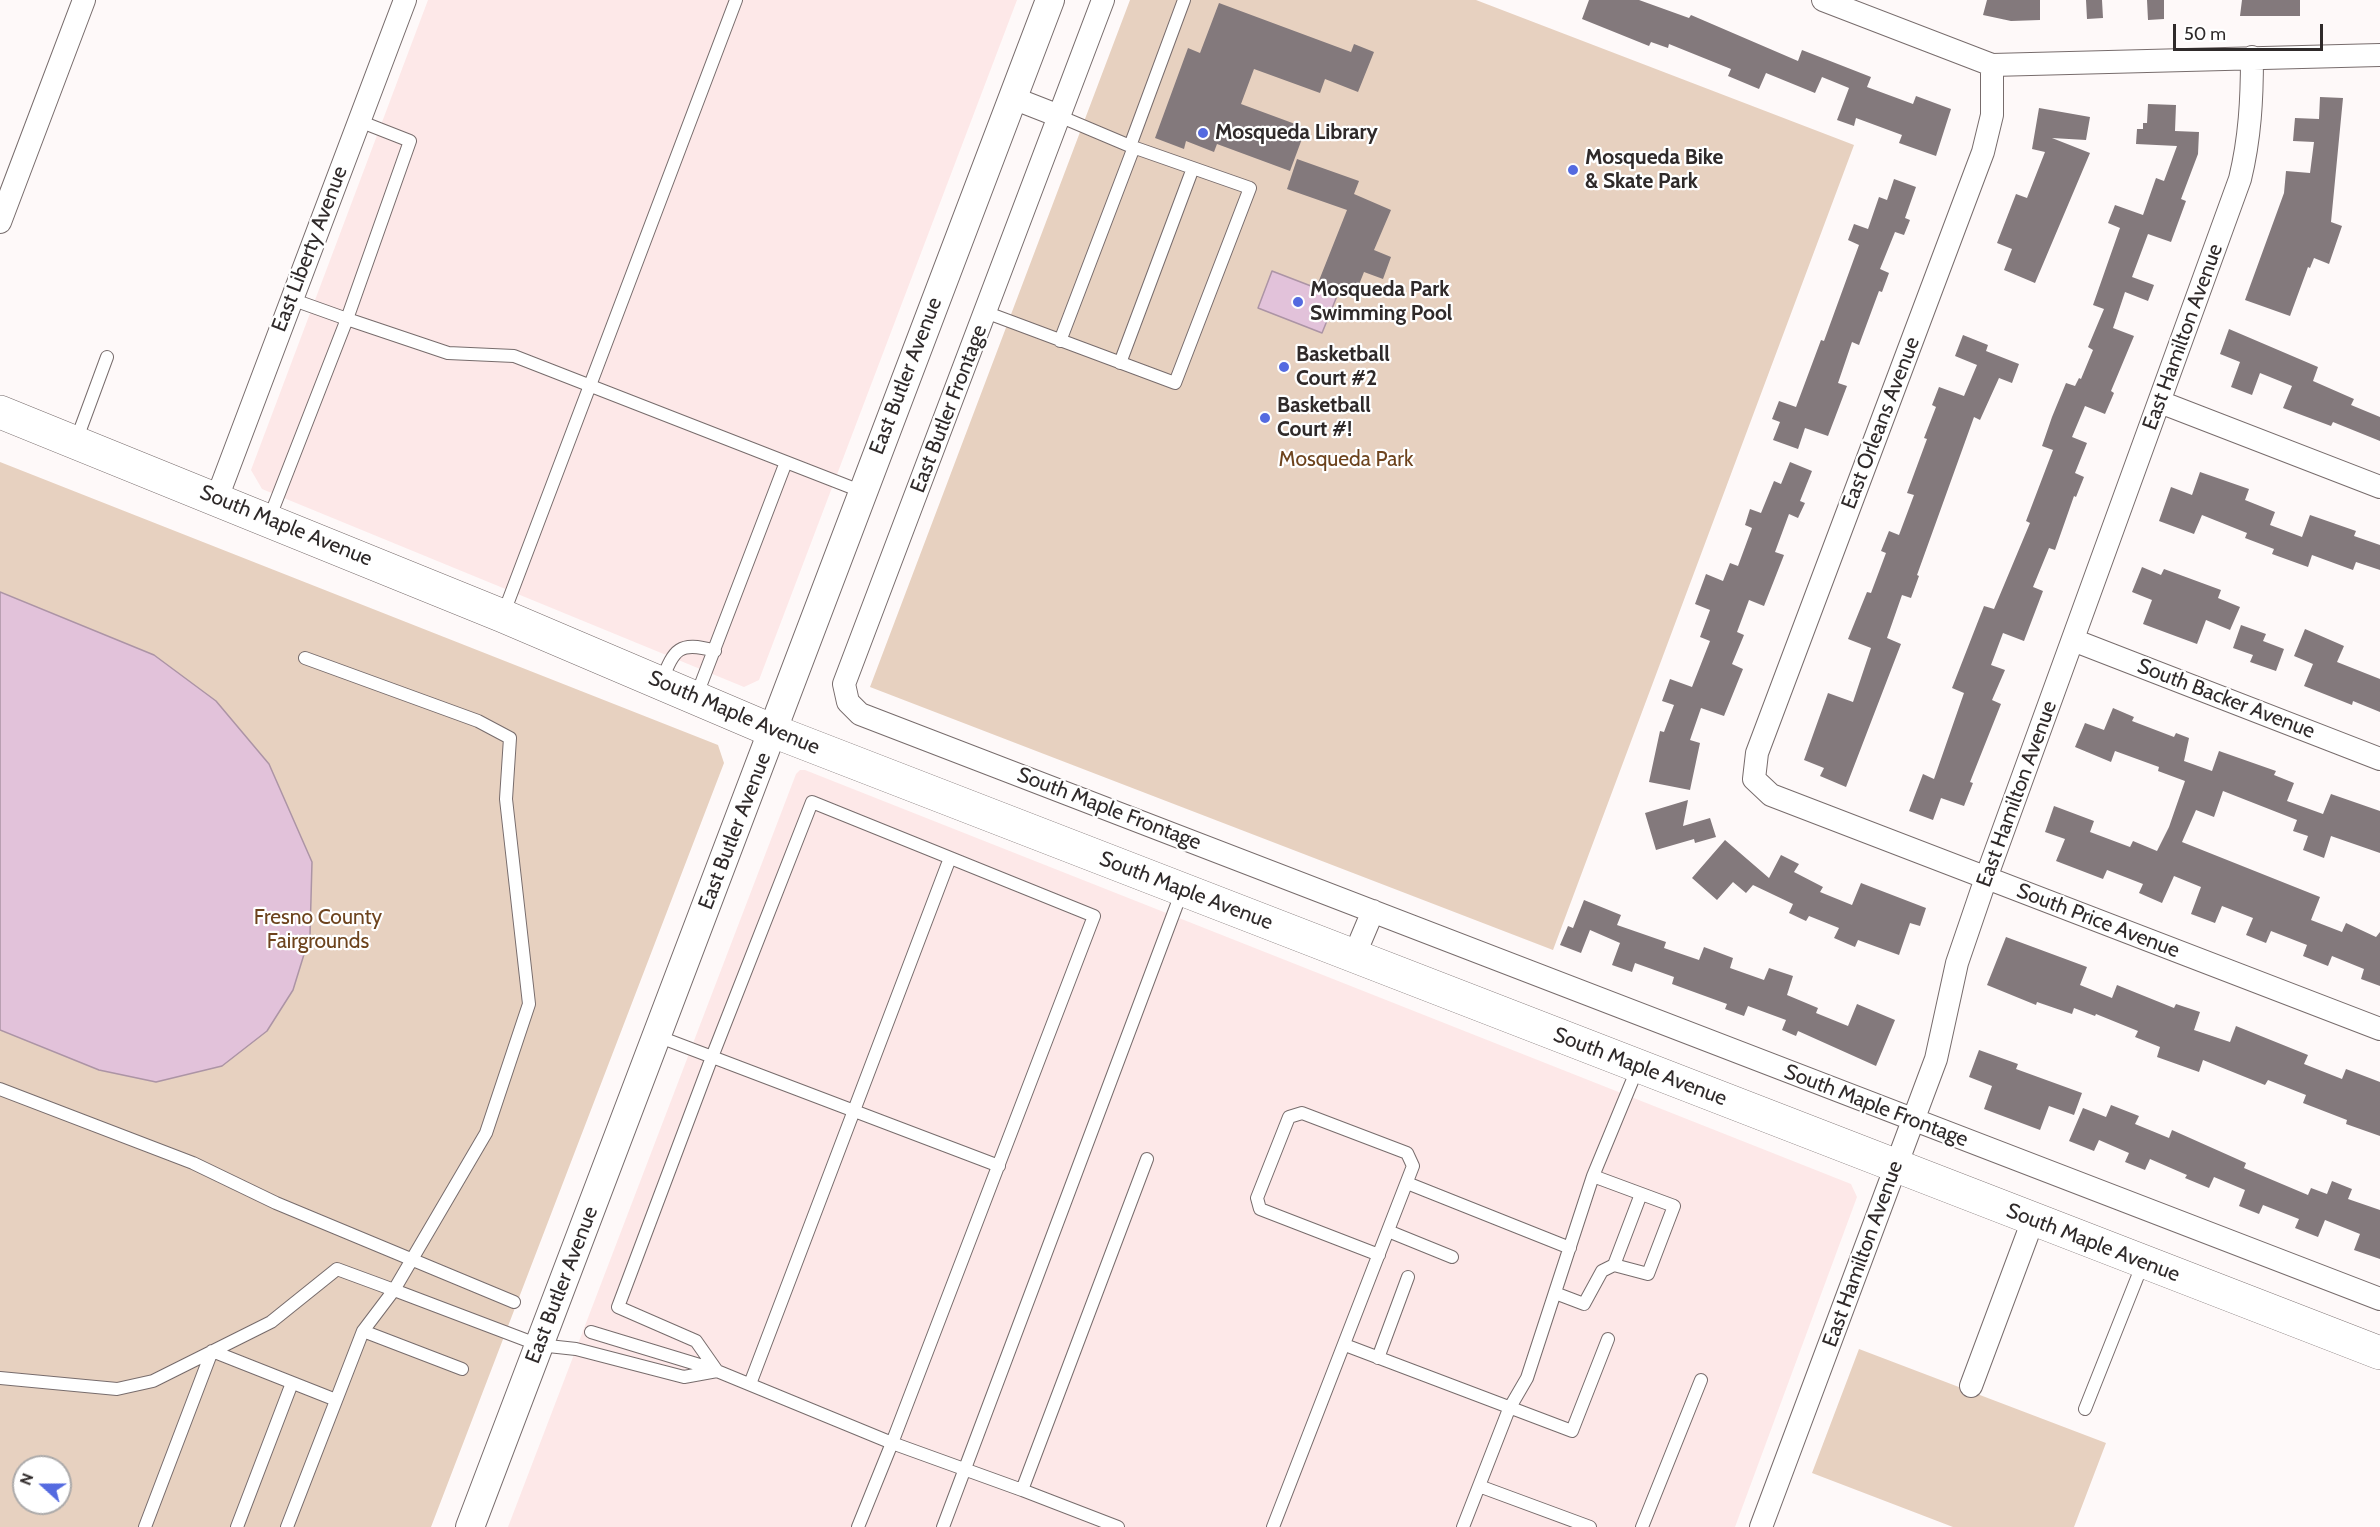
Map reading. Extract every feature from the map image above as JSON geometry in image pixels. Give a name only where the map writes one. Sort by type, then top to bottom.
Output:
[{"type":"main road","name":"South Maple Avenue","points":[[0,412],[269,519],[773,731],[2380,1353]]},
{"type":"street","points":[[0,222],[84,0]]},
{"type":"street","name":"East Liberty Avenue","points":[[217,498],[405,0]]},
{"type":"street","name":"East Butler Avenue","points":[[470,1527],[1050,0]]},
{"type":"street","name":"East Butler Frontage","points":[[848,702],[844,684],[1103,0]]},
{"type":"street","points":[[1823,0],[1992,65],[2380,55]]},
{"type":"street","name":"East Hamilton Avenue","points":[[1761,1527],[1936,1059],[1957,963],[1986,878],[2240,179],[2248,143],[2252,106],[2252,57]]},
{"type":"street","name":"East Orleans Avenue","points":[[1754,779],[1757,753],[1983,152],[1992,115],[1992,65]]},
{"type":"street","points":[[1013,98],[1059,116]]},
{"type":"street","points":[[2160,402],[2380,487]]},
{"type":"street","name":"South Backer Avenue","points":[[2073,640],[2380,759]]},
{"type":"street","name":"South Maple Frontage","points":[[848,702],[860,714],[2380,1299]]},
{"type":"street","name":"South Price Avenue","points":[[1754,779],[1771,795],[2380,1029]]},
{"type":"street","points":[[1354,956],[1373,910]]},
{"type":"street","points":[[1971,1386],[2033,1220]]},
{"type":"lane","points":[[503,616],[736,0]]},
{"type":"lane","points":[[1060,341],[1184,0]]},
{"type":"lane","points":[[985,312],[1175,383],[1250,188],[1132,147],[1059,116]]},
{"type":"lane","points":[[269,519],[347,319],[410,141],[359,121]]},
{"type":"lane","points":[[1120,363],[1193,168]]},
{"type":"lane","points":[[291,299],[448,353],[514,356],[863,492]]},
{"type":"lane","points":[[76,442],[108,357]]},
{"type":"lane","points":[[696,698],[786,462]]},
{"type":"lane","points":[[661,683],[673,654],[679,649],[700,647],[715,651]]},
{"type":"lane","points":[[287,1527],[363,1330],[394,1290],[486,1133],[529,1004],[507,799],[510,738],[478,721],[305,658]]},
{"type":"lane","points":[[717,1371],[696,1341],[618,1307],[712,1057],[812,802],[1094,916],[858,1527]]},
{"type":"lane","points":[[750,1384],[950,858]]},
{"type":"lane","points":[[943,1527],[1182,890]]},
{"type":"lane","points":[[657,1036],[999,1166]]},
{"type":"lane","points":[[1463,1527],[1509,1408],[1527,1378],[1593,1176],[1638,1067]]},
{"type":"lane","points":[[0,1089],[193,1163],[276,1203],[514,1302]]},
{"type":"lane","points":[[1274,1527],[1345,1345],[1413,1166],[1407,1153],[1302,1113],[1289,1117],[1257,1198],[1260,1209],[1379,1255]]},
{"type":"lane","points":[[1022,1490],[1147,1159]]},
{"type":"lane","points":[[1555,1293],[1584,1304],[1602,1271],[1614,1265],[1648,1274],[1674,1206],[1593,1176]]},
{"type":"lane","points":[[1407,1183],[1570,1248]]},
{"type":"lane","points":[[1614,1265],[1641,1194]]},
{"type":"lane","points":[[1388,1231],[1452,1257]]},
{"type":"lane","points":[[2085,1409],[2143,1262]]},
{"type":"lane","points":[[0,1378],[117,1389],[153,1381],[271,1322],[337,1269],[539,1345],[576,1349],[684,1377],[717,1371]]},
{"type":"lane","points":[[1378,1358],[1408,1277]]},
{"type":"lane","points":[[363,1330],[462,1369]]},
{"type":"lane","points":[[591,1332],[717,1371],[892,1443],[1118,1527]]},
{"type":"lane","points":[[1345,1345],[1572,1431],[1608,1339]]},
{"type":"lane","points":[[212,1352],[336,1400]]},
{"type":"lane","points":[[145,1527],[212,1352]]},
{"type":"lane","points":[[1642,1527],[1701,1380]]},
{"type":"lane","points":[[237,1527],[292,1383]]},
{"type":"lane","points":[[1479,1486],[1590,1527]]},
{"type":"shaded area","points":[[428,0],[1017,0],[759,680],[744,687],[262,489],[251,470]]},
{"type":"shaded area","name":"Mosqueda Park Swimming Pool","points":[[1272,271],[1337,296],[1322,333],[1258,308]]},
{"type":"shaded area","points":[[0,592],[154,655],[216,701],[269,764],[312,862],[310,935],[293,990],[267,1031],[222,1066],[156,1082],[99,1070],[0,1030]]},
{"type":"shaded area","points":[[800,770],[805,770],[1851,1184],[1857,1197],[1735,1527],[508,1527],[796,774]]},
{"type":"green space","name":"Mosqueda Park","points":[[1130,0],[1476,0],[1854,145],[1553,950],[870,687]]},
{"type":"green space","name":"Fresno County Fairgrounds","points":[[0,462],[718,745],[724,763],[431,1527],[0,1527]]},
{"type":"green space","points":[[1859,1349],[2106,1443],[2074,1527],[1953,1527],[1812,1473]]},
{"type":"building","points":[[1589,0],[1639,0],[1689,18],[1691,15],[1798,61],[1802,50],[1871,77],[1867,87],[1913,104],[1916,96],[1951,109],[1936,156],[1899,143],[1902,135],[1856,118],[1854,126],[1837,120],[1849,88],[1822,77],[1815,93],[1766,73],[1759,89],[1728,76],[1731,69],[1669,44],[1668,48],[1651,42],[1649,46],[1582,19]]},
{"type":"building","points":[[1987,0],[2040,0],[2040,20],[2011,21],[1983,15]]},
{"type":"building","points":[[2086,0],[2102,0],[2103,18],[2087,19]]},
{"type":"building","points":[[2147,0],[2164,0],[2164,19],[2148,20]]},
{"type":"building","points":[[2242,0],[2300,0],[2300,16],[2240,16]]},
{"type":"building","points":[[1219,3],[1351,52],[1354,44],[1374,52],[1358,92],[1325,79],[1320,93],[1254,69],[1241,104],[1306,128],[1290,171],[1217,144],[1214,152],[1186,141],[1184,149],[1155,138],[1188,48],[1200,53]]},
{"type":"building","points":[[2320,97],[2343,98],[2331,222],[2342,226],[2329,264],[2314,258],[2310,268],[2308,267],[2290,316],[2245,300],[2284,193],[2286,171],[2310,173],[2314,142],[2293,141],[2295,118],[2319,119]]},
{"type":"building","points":[[2148,104],[2176,105],[2175,131],[2199,132],[2198,154],[2181,199],[2186,201],[2171,242],[2148,234],[2132,277],[2154,285],[2148,301],[2125,292],[2113,328],[2134,336],[2111,391],[2114,393],[2105,414],[2085,406],[2072,437],[2087,443],[2075,473],[2084,477],[2076,497],[2074,496],[2055,550],[2049,548],[2033,587],[2043,591],[2024,641],[2003,633],[1991,665],[2005,670],[1992,700],[2001,704],[1970,782],[1973,783],[1964,806],[1941,798],[1933,820],[1909,811],[1923,774],[1934,779],[1964,693],[1952,688],[1984,606],[1994,609],[2030,523],[2026,521],[2053,450],[2042,446],[2052,417],[2066,383],[2075,386],[2079,378],[2081,379],[2093,350],[2088,347],[2104,309],[2093,305],[2120,228],[2108,223],[2115,205],[2143,215],[2156,178],[2164,181],[2177,146],[2136,144],[2137,129],[2143,129],[2143,123],[2147,123]]},
{"type":"building","points":[[2039,108],[2090,117],[2086,140],[2052,138],[2090,153],[2035,283],[2004,270],[2012,249],[1997,243],[2016,194],[2027,198],[2045,152],[2032,149]]},
{"type":"building","points":[[1297,159],[1359,181],[1354,194],[1391,210],[1374,250],[1391,257],[1383,279],[1364,272],[1354,297],[1318,283],[1347,210],[1287,189]]},
{"type":"building","points":[[1894,179],[1916,187],[1905,218],[1910,220],[1904,235],[1895,232],[1880,269],[1889,273],[1882,292],[1879,291],[1859,345],[1852,342],[1838,383],[1847,386],[1828,436],[1805,428],[1798,449],[1773,440],[1780,422],[1772,419],[1779,401],[1796,407],[1821,340],[1824,341],[1859,245],[1848,240],[1854,224],[1868,229],[1879,197],[1887,200]]},
{"type":"building","points":[[2229,329],[2318,367],[2313,381],[2354,399],[2351,405],[2380,417],[2380,441],[2333,422],[2331,426],[2283,408],[2292,386],[2260,373],[2252,395],[2231,387],[2240,362],[2220,354]]},
{"type":"building","points":[[1963,335],[1988,345],[1986,351],[2019,364],[2012,383],[1999,378],[1980,420],[1974,417],[1917,575],[1919,576],[1911,598],[1902,595],[1887,638],[1901,644],[1846,787],[1820,776],[1824,768],[1804,760],[1828,693],[1853,702],[1871,648],[1848,639],[1867,592],[1871,593],[1886,553],[1881,551],[1889,531],[1899,535],[1914,495],[1907,493],[1927,439],[1924,438],[1936,407],[1932,405],[1939,387],[1964,396],[1977,365],[1955,356]]},
{"type":"building","points":[[1790,462],[1812,471],[1800,501],[1805,503],[1798,518],[1789,514],[1775,552],[1784,555],[1764,606],[1749,600],[1737,632],[1744,635],[1732,664],[1743,669],[1724,716],[1701,708],[1690,740],[1700,743],[1690,790],[1649,782],[1660,731],[1664,732],[1674,705],[1662,701],[1670,679],[1692,687],[1710,641],[1700,637],[1710,610],[1695,604],[1706,574],[1723,581],[1730,563],[1738,566],[1752,528],[1745,525],[1750,509],[1761,513],[1774,481],[1781,484]]},
{"type":"building","points":[[2200,472],[2249,489],[2245,500],[2275,512],[2270,525],[2302,537],[2310,515],[2356,531],[2354,536],[2380,545],[2380,570],[2356,562],[2353,570],[2312,555],[2308,567],[2272,554],[2274,549],[2245,538],[2247,533],[2202,515],[2194,534],[2159,521],[2171,487],[2192,495]]},
{"type":"building","points":[[2142,567],[2161,575],[2164,569],[2221,590],[2218,598],[2240,607],[2230,630],[2206,620],[2197,644],[2143,624],[2152,600],[2132,592]]},
{"type":"building","points":[[2241,625],[2266,634],[2263,641],[2284,649],[2276,671],[2250,662],[2253,655],[2233,648]]},
{"type":"building","points":[[2305,629],[2344,646],[2337,662],[2380,679],[2380,712],[2353,701],[2352,705],[2304,686],[2313,664],[2294,656]]},
{"type":"building","points":[[2113,708],[2134,717],[2132,721],[2174,737],[2176,733],[2189,738],[2184,761],[2212,771],[2219,751],[2276,771],[2274,775],[2294,783],[2287,801],[2323,814],[2331,794],[2380,811],[2380,853],[2331,836],[2324,858],[2303,850],[2308,836],[2293,831],[2297,820],[2223,791],[2214,817],[2196,810],[2182,842],[2320,897],[2311,920],[2342,932],[2346,923],[2376,937],[2380,932],[2380,986],[2361,979],[2364,969],[2332,956],[2328,966],[2303,956],[2307,945],[2271,931],[2266,943],[2246,935],[2253,918],[2222,906],[2215,923],[2191,914],[2201,887],[2174,876],[2162,903],[2139,893],[2143,884],[2107,870],[2103,879],[2056,861],[2065,839],[2045,832],[2054,806],[2094,821],[2090,832],[2130,847],[2133,841],[2157,851],[2169,827],[2185,781],[2158,771],[2159,767],[2115,751],[2111,762],[2075,747],[2085,723],[2104,730]]},
{"type":"building","points":[[1688,800],[1683,826],[1710,818],[1716,837],[1695,843],[1694,839],[1656,850],[1645,813]]},
{"type":"building","points":[[1725,840],[1769,878],[1781,855],[1799,864],[1794,872],[1823,887],[1820,892],[1852,905],[1861,883],[1926,908],[1920,926],[1910,923],[1899,955],[1858,940],[1855,947],[1834,938],[1839,928],[1809,916],[1806,921],[1789,913],[1793,904],[1753,885],[1746,893],[1733,882],[1717,900],[1692,878]]},
{"type":"building","points":[[1584,900],[1621,915],[1617,925],[1666,942],[1664,948],[1699,960],[1704,947],[1733,958],[1730,968],[1764,980],[1769,968],[1793,976],[1787,995],[1818,1008],[1816,1013],[1848,1026],[1857,1004],[1895,1020],[1876,1066],[1798,1031],[1796,1036],[1782,1030],[1786,1020],[1748,1006],[1744,1016],[1725,1009],[1727,1004],[1672,984],[1674,977],[1635,963],[1632,972],[1612,965],[1620,943],[1590,930],[1581,953],[1560,945],[1568,926],[1573,928]]},
{"type":"building","points":[[2006,937],[2087,967],[2080,985],[2112,998],[2117,985],[2174,1008],[2176,1004],[2200,1012],[2194,1030],[2230,1042],[2236,1026],[2308,1055],[2304,1064],[2342,1079],[2346,1069],[2380,1082],[2380,1136],[2346,1124],[2347,1120],[2303,1103],[2306,1095],[2268,1080],[2265,1085],[2203,1060],[2199,1072],[2157,1057],[2160,1047],[2135,1037],[2138,1031],[2074,1008],[2072,1014],[2037,1002],[2036,1005],[1987,985]]},
{"type":"building","points":[[1979,1050],[2018,1064],[2016,1069],[2082,1093],[2074,1115],[2049,1106],[2040,1130],[1984,1109],[1992,1086],[1969,1077]]},
{"type":"building","points":[[2111,1105],[2139,1116],[2135,1124],[2169,1138],[2172,1130],[2246,1163],[2244,1168],[2308,1195],[2311,1188],[2327,1194],[2332,1181],[2352,1189],[2348,1199],[2380,1210],[2380,1259],[2354,1250],[2360,1234],[2325,1220],[2318,1237],[2295,1228],[2299,1219],[2263,1205],[2259,1214],[2239,1206],[2245,1190],[2214,1177],[2209,1188],[2185,1178],[2187,1175],[2150,1159],[2145,1170],[2125,1162],[2129,1153],[2099,1140],[2094,1151],[2069,1141],[2083,1108],[2106,1117]]},
{"type":"place","name":"Mosqueda Library","points":[[1203,133]]},
{"type":"place","name":"Mosqueda Bike & Skate Park","points":[[1573,170]]},
{"type":"place","name":"Mosqueda Park Swimming Pool","points":[[1298,302]]},
{"type":"place","name":"Basketball Court #2","points":[[1284,367]]},
{"type":"place","name":"Basketball Court #!","points":[[1265,418]]}]
